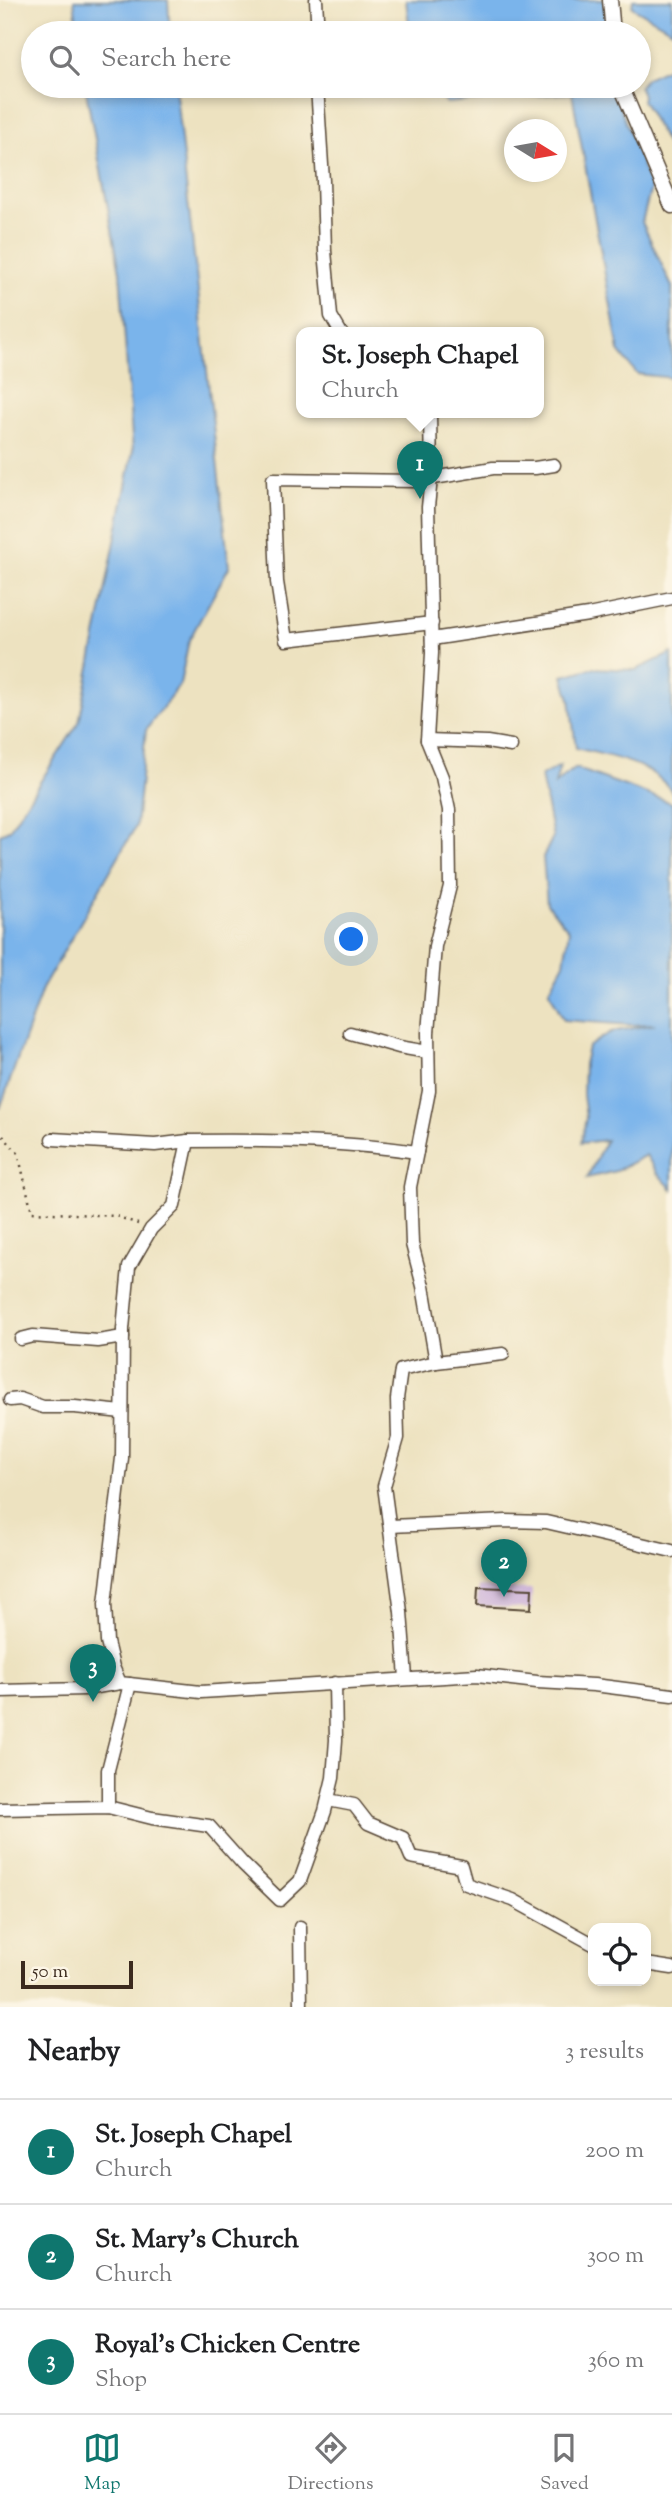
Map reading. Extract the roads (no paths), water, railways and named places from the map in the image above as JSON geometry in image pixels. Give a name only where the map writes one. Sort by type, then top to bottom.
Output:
[{"type":"street","points":[[316,0],[317,21]]},
{"type":"street","points":[[610,0],[612,21]]},
{"type":"street","points":[[318,98],[326,264],[331,316],[337,327]]},
{"type":"street","points":[[626,98],[672,206]]},
{"type":"street","points":[[430,418],[431,478],[428,507],[432,639],[427,740],[442,777],[449,810],[451,856],[450,886],[435,946],[428,1052],[429,1091],[410,1187],[412,1244],[423,1286],[436,1362]]},
{"type":"street","points":[[432,623],[286,640],[277,582],[273,479],[416,481],[493,468],[554,465]]},
{"type":"street","points":[[432,639],[588,615],[672,598]]},
{"type":"street","points":[[427,740],[487,742],[511,746]]},
{"type":"street","points":[[350,1033],[428,1052]]},
{"type":"street","points":[[52,1139],[155,1144],[274,1139],[380,1147],[417,1153]]},
{"type":"street","points":[[108,1807],[108,1770],[125,1683],[113,1667],[107,1642],[105,1604],[122,1458],[123,1337],[129,1266],[151,1228],[174,1206],[187,1141]]},
{"type":"street","points":[[21,1339],[33,1336],[99,1341],[123,1337]]},
{"type":"street","points":[[407,1678],[384,1486],[398,1438],[397,1399],[401,1370],[436,1362],[503,1354]]},
{"type":"street","points":[[10,1400],[20,1399],[43,1407],[122,1412]]},
{"type":"street","points":[[390,1526],[546,1522],[672,1551]]},
{"type":"street","points":[[0,1691],[85,1689],[125,1683],[201,1692],[477,1675],[672,1695]]},
{"type":"street","points":[[0,1809],[108,1807],[152,1818],[209,1826],[280,1900],[300,1881],[328,1800],[334,1765],[335,1683]]},
{"type":"street","points":[[328,1800],[354,1805],[368,1823],[403,1838],[411,1857],[461,1866],[466,1884],[513,1900],[588,1941]]},
{"type":"street","points":[[300,1927],[301,2007]]},
{"type":"street","points":[[651,1965],[672,1968]]},
{"type":"water","points":[[74,0],[168,0],[169,21],[77,21]]},
{"type":"water","points":[[406,0],[607,0],[608,21],[409,21]]},
{"type":"water","points":[[633,0],[672,0],[672,30],[632,7]]},
{"type":"water","points":[[672,66],[672,153],[642,100],[651,98],[651,76]]},
{"type":"water","points":[[87,98],[176,98],[229,567],[189,640],[180,684],[146,730],[136,826],[42,989],[0,1109],[0,834],[9,830],[79,722],[133,451],[120,272]]},
{"type":"water","points":[[441,98],[510,98],[447,103]]},
{"type":"water","points":[[573,98],[617,98],[651,188],[642,222],[672,287],[672,378],[637,374],[619,351]]},
{"type":"water","points":[[672,653],[672,792],[653,773],[641,767],[576,748],[570,699],[563,676],[593,668],[636,670]]},
{"type":"water","points":[[560,766],[555,784],[575,768],[672,803],[672,1189],[657,1173],[646,1155],[616,1171],[587,1178],[606,1140],[581,1143],[586,1118],[583,1095],[584,1064],[588,1047],[611,1032],[655,1024],[564,1020],[549,991],[564,963],[569,930],[547,904],[543,857],[553,837],[541,776]]},
{"type":"place","name":"St. Joseph Chapel","points":[[420,499]]},
{"type":"place","name":"St. Mary's Church","points":[[504,1597]]},
{"type":"place","name":"Royal's Chicken Centre","points":[[93,1702]]}]
